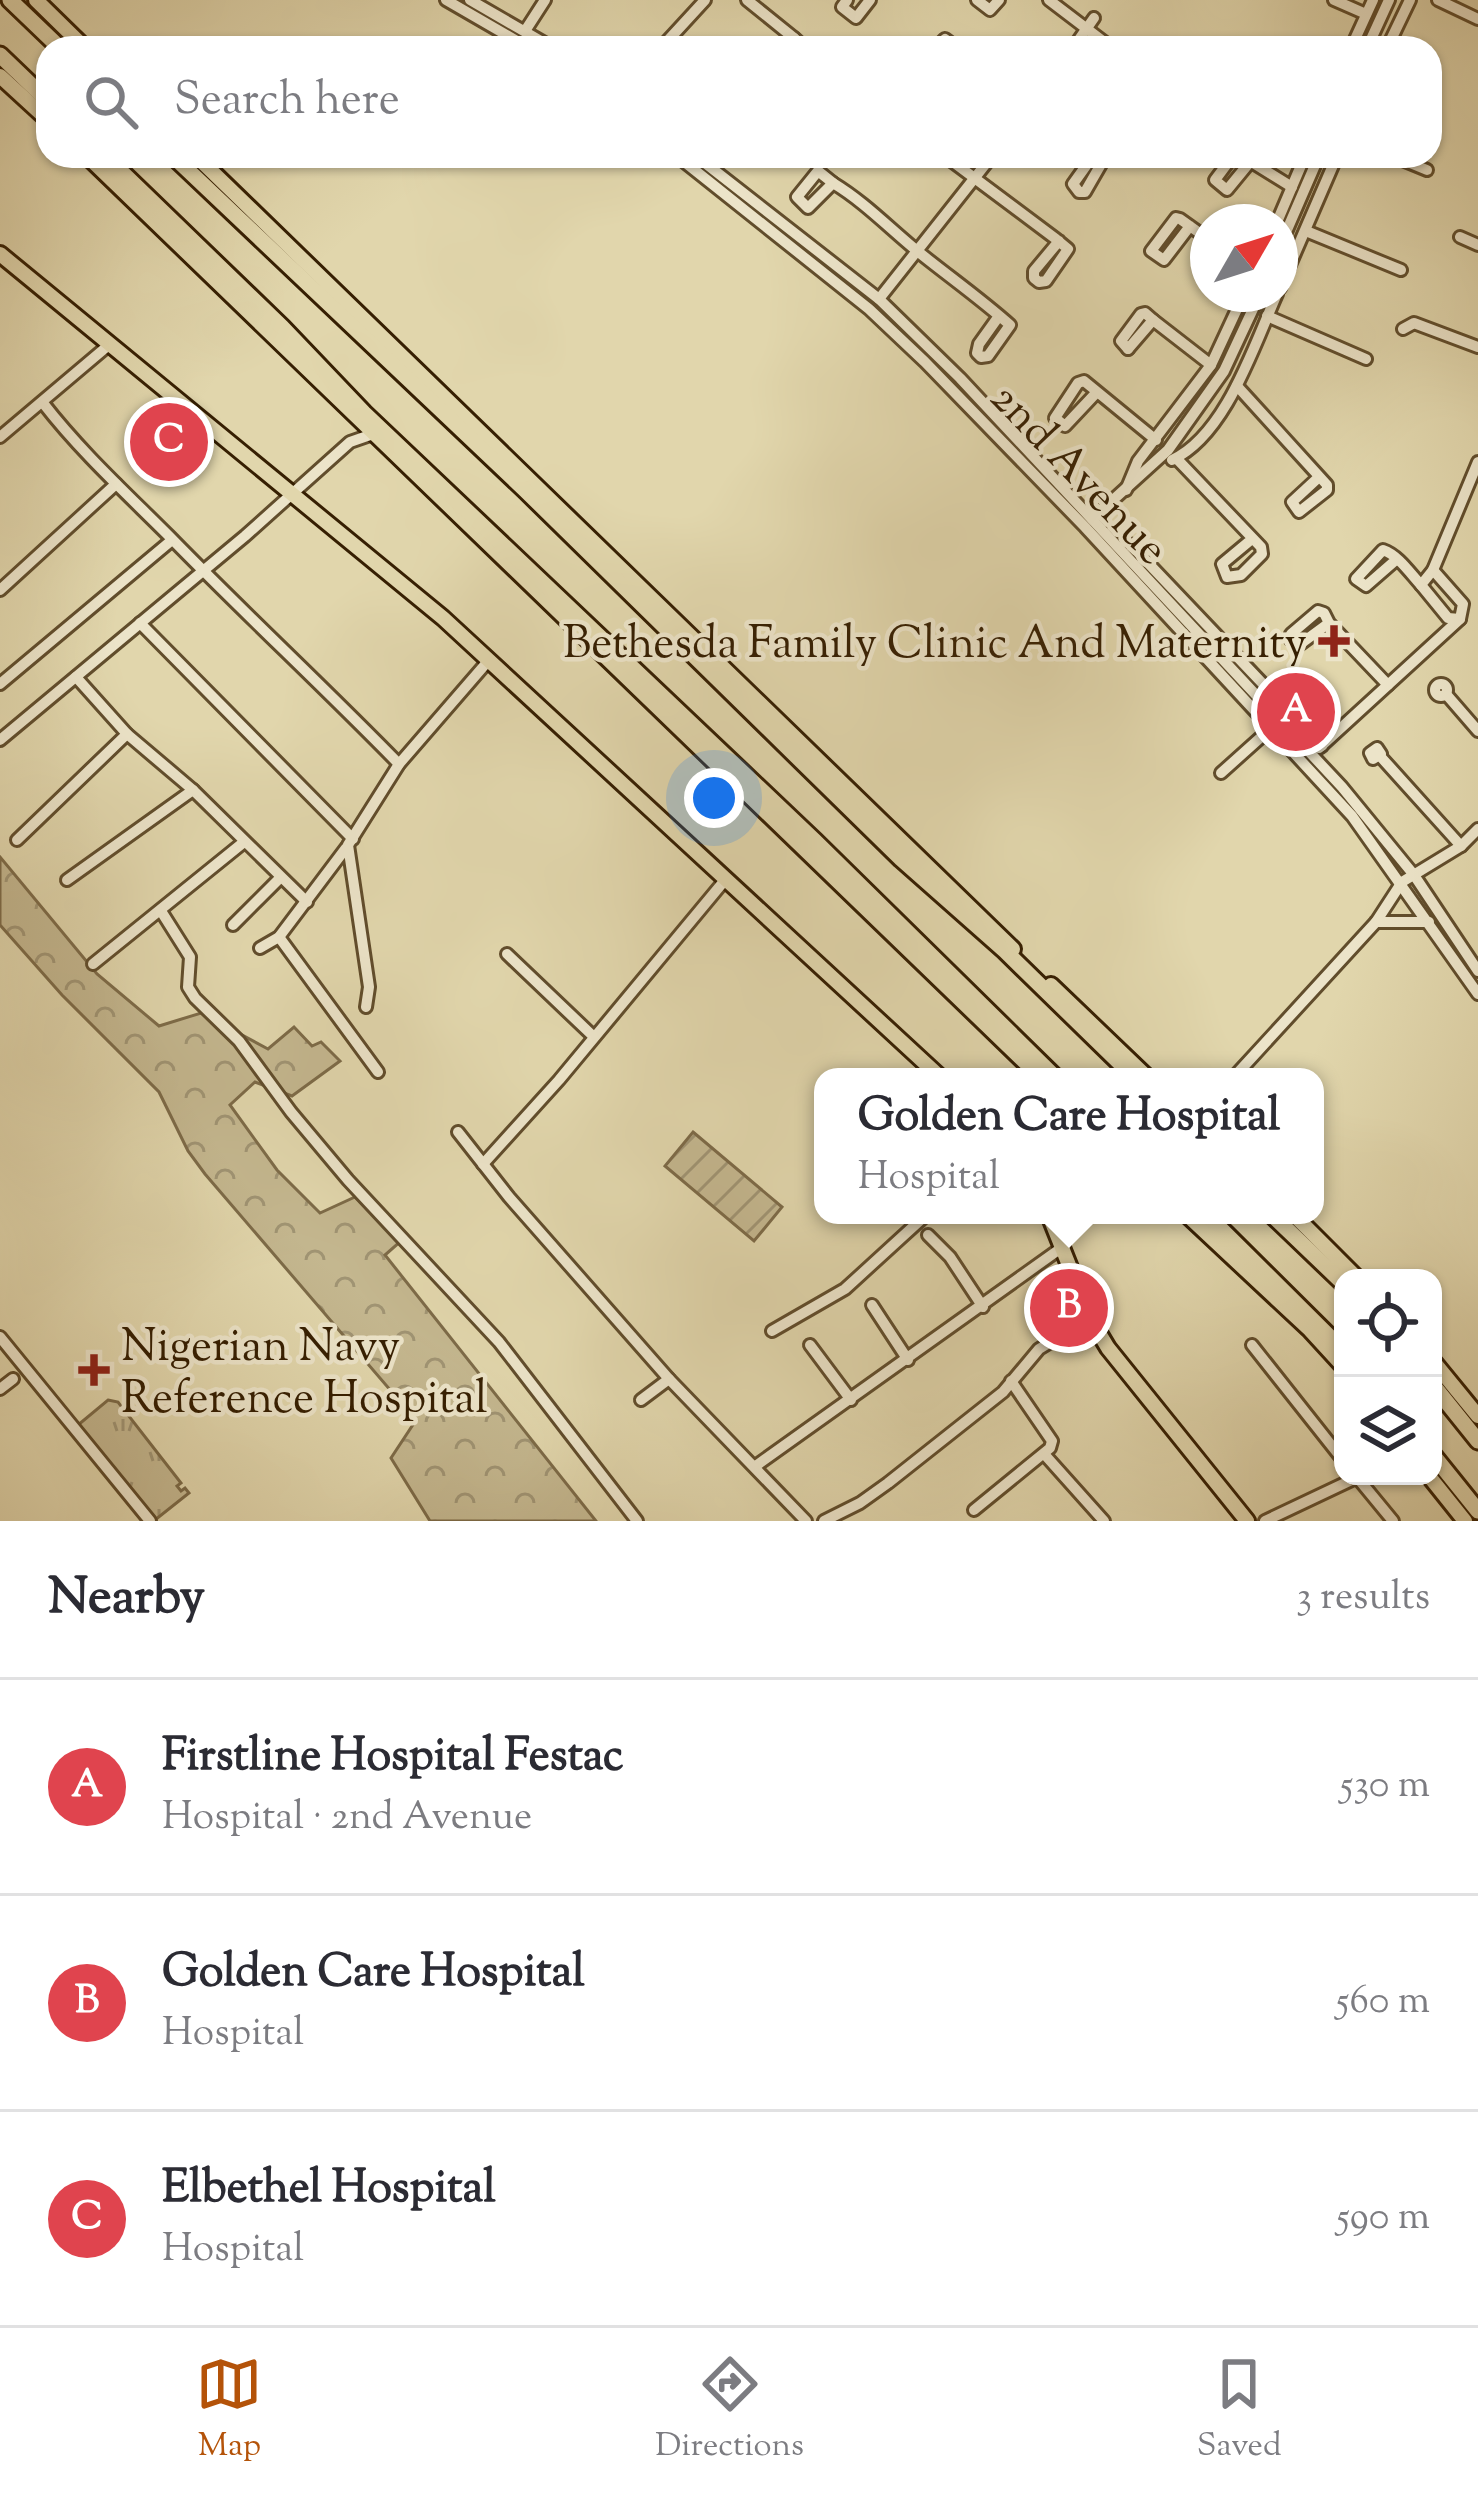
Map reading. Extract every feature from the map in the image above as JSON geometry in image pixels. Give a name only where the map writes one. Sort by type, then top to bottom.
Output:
[{"type":"highway","points":[[10,0],[48,36]]},
{"type":"highway","points":[[0,55],[36,90]]},
{"type":"highway","points":[[117,168],[1046,1068]]},
{"type":"highway","points":[[186,168],[525,490],[901,859],[1005,951],[1125,1068]]},
{"type":"highway","points":[[1216,1224],[1334,1341]]},
{"type":"highway","points":[[1281,1224],[1334,1274]]},
{"type":"highway","points":[[1442,1396],[1478,1442]]},
{"type":"highway","points":[[1442,1466],[1478,1511]]},
{"type":"main road","points":[[36,0],[73,36]]},
{"type":"main road","points":[[0,76],[36,109]]},
{"type":"main road","points":[[98,168],[1031,1068]]},
{"type":"main road","points":[[208,168],[1138,1068]]},
{"type":"main road","points":[[0,258],[489,660],[930,1068]]},
{"type":"main road","points":[[1053,1224],[1090,1318],[1130,1378],[1247,1521]]},
{"type":"main road","points":[[1197,1224],[1334,1356]]},
{"type":"main road","points":[[1303,1224],[1348,1269]]},
{"type":"main road","points":[[1442,1372],[1478,1416]]},
{"type":"main road","points":[[1436,1485],[1465,1521]]},
{"type":"street","points":[[446,0],[508,36]]},
{"type":"street","points":[[470,0],[533,36]]},
{"type":"street","points":[[525,31],[544,0]]},
{"type":"street","points":[[673,36],[705,0]]},
{"type":"street","points":[[747,0],[783,36]]},
{"type":"street","points":[[847,0],[842,8],[856,18],[870,0]]},
{"type":"street","points":[[976,0],[990,10],[999,0]]},
{"type":"street","points":[[1049,0],[1090,24],[1101,36]]},
{"type":"street","points":[[1334,0],[1366,14]]},
{"type":"street","points":[[1356,36],[1372,0]]},
{"type":"street","points":[[1372,36],[1389,0]]},
{"type":"street","points":[[1393,36],[1410,0]]},
{"type":"street","points":[[1438,0],[1478,19]]},
{"type":"street","points":[[1082,36],[1090,24]]},
{"type":"street","name":"2nd Avenue","points":[[692,168],[868,309],[926,362],[1317,750],[1414,874],[1478,971]]},
{"type":"street","name":"2nd Avenue","points":[[711,168],[879,299],[1090,522],[1269,730],[1352,816],[1478,994]]},
{"type":"street","points":[[960,168],[1058,241]]},
{"type":"street","points":[[879,299],[983,168]]},
{"type":"street","points":[[1259,168],[1292,187]]},
{"type":"street","points":[[1284,204],[1300,168]]},
{"type":"street","points":[[1298,204],[1314,168]]},
{"type":"street","points":[[1298,249],[1332,168]]},
{"type":"street","points":[[1422,168],[1427,170]]},
{"type":"street","points":[[833,183],[1000,316]]},
{"type":"street","points":[[1306,231],[1401,270]]},
{"type":"street","points":[[1460,237],[1478,244]]},
{"type":"street","points":[[1125,492],[1138,461],[1211,365],[1236,312]]},
{"type":"street","points":[[1090,522],[1159,462],[1224,371],[1251,312]]},
{"type":"street","points":[[1159,462],[1177,459],[1198,442],[1237,386],[1270,312]]},
{"type":"street","points":[[1268,316],[1366,358]]},
{"type":"street","points":[[1153,320],[1211,365]]},
{"type":"street","points":[[1403,329],[1414,323],[1478,346]]},
{"type":"street","points":[[0,437],[108,346]]},
{"type":"street","points":[[1237,386],[1319,477]]},
{"type":"street","points":[[1097,392],[1156,440]]},
{"type":"street","points":[[43,403],[70,439],[202,573],[399,764]]},
{"type":"street","points":[[350,442],[355,416]]},
{"type":"street","points":[[0,740],[202,573],[350,442],[373,434]]},
{"type":"street","points":[[1177,459],[1252,538]]},
{"type":"street","points":[[1421,585],[1433,570],[1478,462]]},
{"type":"street","points":[[0,590],[116,484]]},
{"type":"street","points":[[0,684],[172,539]]},
{"type":"street","points":[[1130,544],[1317,750],[1460,619],[1463,604],[1433,570]]},
{"type":"street","points":[[1397,559],[1448,618],[1460,619]]},
{"type":"street","points":[[1329,622],[1388,685]]},
{"type":"street","points":[[140,623],[351,842],[369,987],[365,1006]]},
{"type":"street","points":[[260,948],[278,937],[307,902],[399,764],[489,660]]},
{"type":"street","points":[[76,677],[128,734],[193,790],[307,902]]},
{"type":"street","points":[[1446,694],[1478,731]]},
{"type":"street","points":[[1221,773],[1269,730]]},
{"type":"street","points":[[17,840],[128,734]]},
{"type":"street","points":[[1380,757],[1462,846]]},
{"type":"street","points":[[67,880],[193,790]]},
{"type":"street","points":[[1242,1068],[1376,922],[1402,882],[1462,846],[1478,829]]},
{"type":"street","points":[[93,964],[244,842]]},
{"type":"street","points":[[233,925],[280,878]]},
{"type":"street","points":[[483,1164],[725,880]]},
{"type":"street","points":[[160,911],[190,957],[188,987],[195,998],[239,1041],[348,1180],[499,1342],[637,1521]]},
{"type":"street","points":[[1376,922],[1429,922]]},
{"type":"street","points":[[278,937],[378,1072]]},
{"type":"street","points":[[508,954],[594,1037]]},
{"type":"street","points":[[458,1132],[669,1379],[806,1521]]},
{"type":"street","points":[[772,1331],[844,1289],[916,1224]]},
{"type":"street","points":[[928,1235],[950,1256],[983,1306]]},
{"type":"street","points":[[757,1466],[1064,1246]]},
{"type":"street","points":[[872,1305],[908,1360]]},
{"type":"street","points":[[824,1521],[888,1483],[991,1402],[1039,1349],[1090,1318]]},
{"type":"street","points":[[0,1337],[150,1521]]},
{"type":"street","points":[[810,1345],[851,1400]]},
{"type":"street","points":[[1252,1345],[1334,1449]]},
{"type":"street","points":[[0,1389],[13,1378]]},
{"type":"street","points":[[641,1400],[669,1379]]},
{"type":"street","points":[[974,1510],[1045,1455],[1052,1441],[1011,1381]]},
{"type":"street","points":[[1045,1455],[1104,1521]]},
{"type":"street","points":[[1265,1521],[1341,1485]]},
{"type":"street","points":[[1364,1485],[1393,1521]]},
{"type":"green space","points":[[0,857],[97,974],[159,1026],[201,1013],[268,1049],[294,1027],[312,1046],[321,1042],[340,1061],[292,1096],[255,1082],[230,1105],[277,1170],[320,1213],[355,1197],[401,1241],[385,1255],[596,1521],[430,1521],[391,1458],[416,1420],[205,1174],[159,1092],[0,925]]},
{"type":"green space","points":[[693,1132],[782,1207],[754,1241],[665,1166]]},
{"type":"green space","points":[[108,1400],[118,1402],[181,1483],[177,1486],[189,1493],[155,1520],[78,1425]]},
{"type":"place","name":"Elbethel Hospital","points":[[169,442]]},
{"type":"place","name":"Bethesda Family Clinic And Maternity","points":[[1334,641]]},
{"type":"place","name":"Firstline Hospital Festac","points":[[1296,712]]},
{"type":"place","name":"Golden Care Hospital","points":[[1069,1308]]},
{"type":"place","name":"Nigerian Navy Reference Hospital","points":[[94,1370]]}]
